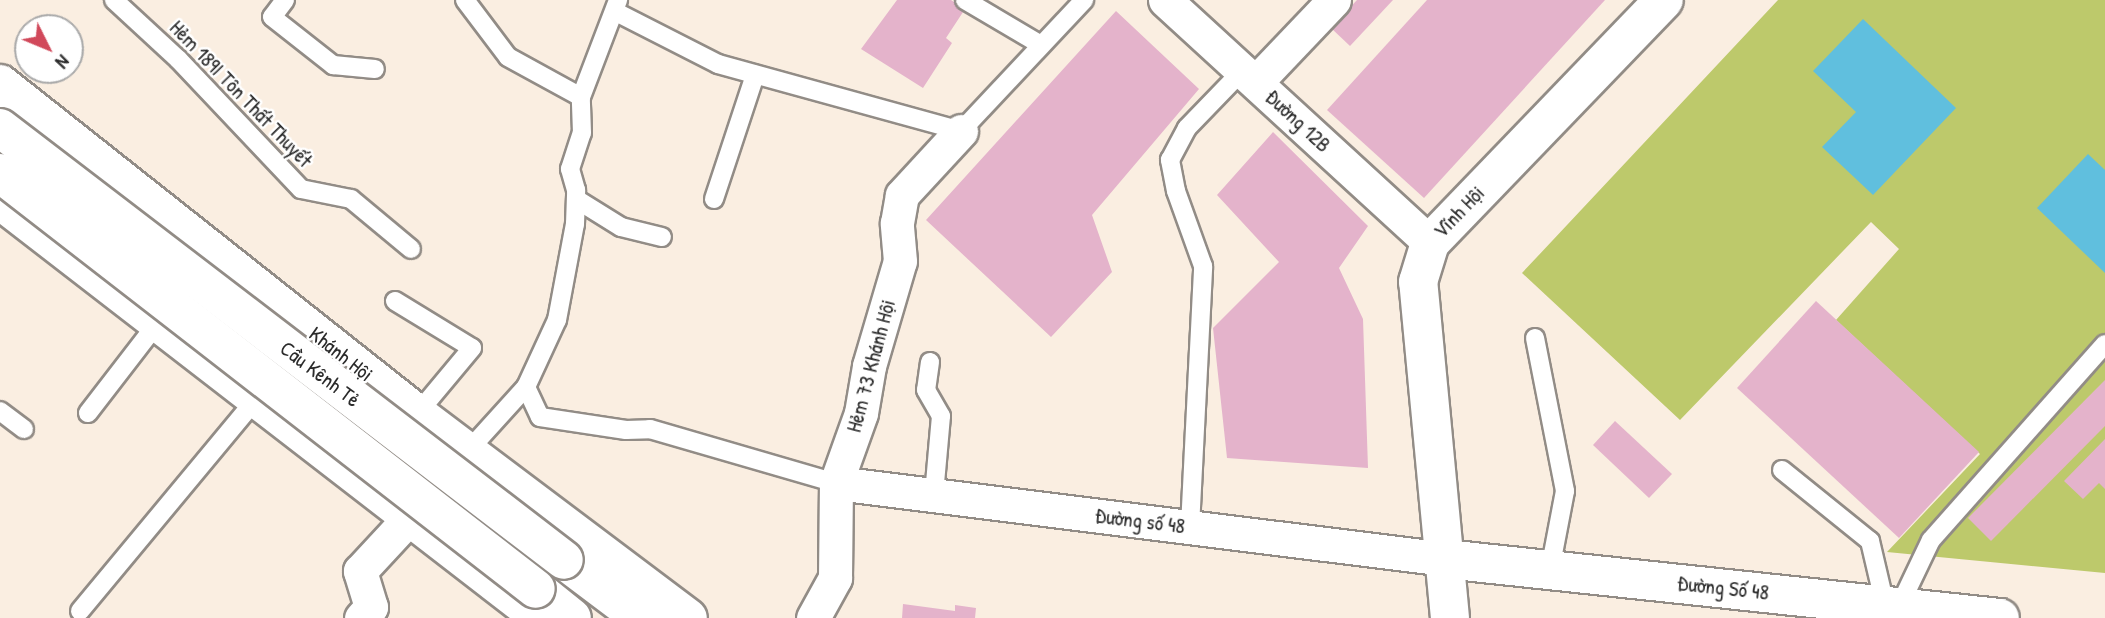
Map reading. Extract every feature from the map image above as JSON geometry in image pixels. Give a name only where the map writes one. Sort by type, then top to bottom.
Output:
[{"type":"street","name":"Đường 12B","points":[[1165,0],[1430,243]]},
{"type":"street","points":[[1250,76],[1334,0]]},
{"type":"street","name":"Vĩnh Hội","points":[[1450,618],[1418,282],[1430,243],[1664,0]]},
{"type":"street","name":"Khánh Hội","points":[[0,83],[417,414],[688,618]]},
{"type":"street","name":"Cầu Kênh Tẻ","points":[[0,128],[641,618]]},
{"type":"street","name":"Hẻm 73 Khánh Hội","points":[[813,618],[835,578],[836,483],[861,413],[869,366],[900,261],[897,223],[902,195],[961,131]]},
{"type":"street","points":[[83,264],[138,195]]},
{"type":"street","points":[[2,199],[541,618]]},
{"type":"street","name":"Cầu Kênh Tẻ","points":[[2,199],[572,618]]},
{"type":"street","name":"Đường số 48","points":[[836,483],[1445,559]]},
{"type":"street","points":[[361,618],[372,607],[359,571],[410,517]]},
{"type":"street","name":"Đường Số 48","points":[[1445,559],[2000,618]]},
{"type":"lane","name":"Hẻm 189I Tôn Thất Thuyết","points":[[114,0],[178,59],[300,189],[351,199],[411,250]]},
{"type":"lane","points":[[285,0],[272,18],[333,65],[375,69]]},
{"type":"lane","points":[[465,0],[508,57],[581,97]]},
{"type":"lane","points":[[965,0],[1041,46]]},
{"type":"lane","points":[[467,452],[526,387],[557,320],[576,199],[570,169],[582,133],[581,97],[617,6],[718,64],[961,131],[1084,0]]},
{"type":"lane","points":[[714,199],[755,75]]},
{"type":"lane","points":[[1190,527],[1203,266],[1176,191],[1170,160],[1187,128],[1250,76]]},
{"type":"lane","points":[[576,199],[621,227],[662,237]]},
{"type":"lane","points":[[395,301],[472,348],[417,414]]},
{"type":"lane","points":[[88,413],[158,322]]},
{"type":"lane","points":[[1535,338],[1564,491],[1550,570]]},
{"type":"lane","points":[[1892,606],[1931,540],[2105,344]]},
{"type":"lane","points":[[930,362],[926,390],[941,416],[934,495]]},
{"type":"lane","points":[[526,387],[540,417],[626,430],[650,429],[836,483]]},
{"type":"lane","points":[[80,611],[257,398]]},
{"type":"lane","points":[[0,411],[24,429]]},
{"type":"lane","points":[[1782,470],[1870,541],[1892,606]]},
{"type":"green space","points":[[1778,0],[2105,0],[2105,573],[1887,552],[1980,454],[1836,320],[1899,249],[1871,222],[1680,420],[1522,273]]},
{"type":"water","points":[[1863,19],[1956,108],[1873,195],[1822,147],[1856,112],[1813,71]]},
{"type":"water","points":[[2088,154],[2105,170],[2105,273],[2037,208]]},
{"type":"building","points":[[897,0],[951,0],[965,9],[946,38],[952,43],[923,88],[861,49]]},
{"type":"building","points":[[1357,0],[1393,0],[1350,46],[1331,28]]},
{"type":"building","points":[[1427,0],[1605,0],[1424,198],[1327,110]]},
{"type":"building","points":[[1116,11],[1199,89],[1092,215],[1112,272],[1051,337],[926,220]]},
{"type":"building","points":[[1273,132],[1368,226],[1339,268],[1363,319],[1368,468],[1227,458],[1213,328],[1279,262],[1217,195]]},
{"type":"building","points":[[1816,301],[1979,452],[1899,538],[1737,388]]},
{"type":"building","points":[[2105,380],[2105,426],[1991,541],[1968,518]]},
{"type":"building","points":[[1615,421],[1672,474],[1649,498],[1593,445]]},
{"type":"building","points":[[2105,439],[2105,489],[2099,483],[2083,499],[2064,481]]},
{"type":"building","points":[[903,604],[955,611],[955,605],[976,608],[975,618],[902,618]]}]
